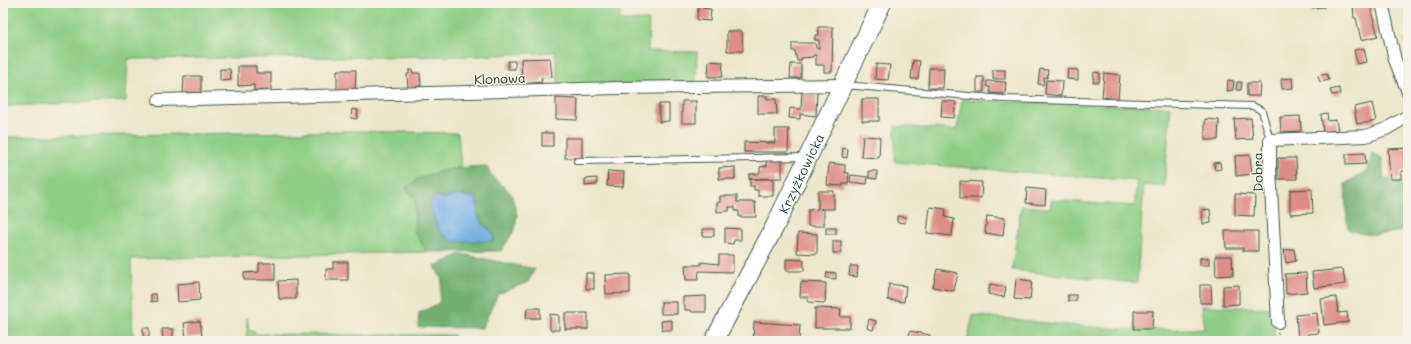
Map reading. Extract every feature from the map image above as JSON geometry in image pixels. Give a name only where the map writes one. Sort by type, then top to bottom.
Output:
[{"type":"street","name":"Krzyżkowicka","points":[[714,341],[756,264],[882,3]]},
{"type":"street","points":[[1382,3],[1395,60],[1408,92]]},
{"type":"street","name":"Klonowa","points":[[159,100],[619,88],[842,85]]},
{"type":"street","name":"Dobra","points":[[1278,322],[1270,168],[1270,140],[1366,136],[1386,129],[1408,116]]},
{"type":"lane","points":[[842,85],[1003,99],[1253,106],[1262,111],[1270,140]]},
{"type":"lane","points":[[577,161],[808,157]]},
{"type":"green space","points":[[3,3],[620,3],[620,21],[649,20],[648,51],[697,52],[696,87],[559,90],[555,52],[480,56],[128,59],[126,101],[3,106]]},
{"type":"green space","points":[[962,100],[1171,107],[1164,187],[1144,185],[1137,283],[1012,270],[1021,206],[1050,208],[1051,200],[1134,206],[1137,181],[895,162],[895,126],[957,130]]},
{"type":"green space","points":[[351,131],[458,133],[461,167],[416,179],[414,231],[427,252],[131,259],[133,341],[3,341],[3,137]]},
{"type":"green space","points":[[1372,153],[1382,158],[1384,178],[1402,184],[1408,190],[1408,216],[1406,230],[1384,234],[1362,234],[1348,229],[1345,184],[1368,170]]},
{"type":"green space","points":[[476,166],[486,166],[493,177],[511,193],[517,215],[515,229],[501,251],[427,252],[414,231],[416,201],[406,188],[414,182],[433,173]],"holes":[[[437,196],[479,204],[478,209],[480,217],[484,224],[494,234],[472,240],[466,240],[439,230],[430,207]]]},
{"type":"green space","points":[[461,254],[535,269],[528,282],[498,294],[482,328],[418,327],[419,313],[439,303],[442,280],[435,266]]},
{"type":"green space","points":[[1201,306],[1273,308],[1275,341],[967,341],[973,315],[1118,329],[1147,330],[1204,328]]},
{"type":"green space","points":[[247,317],[249,329],[257,334],[454,335],[454,341],[246,341]]},
{"type":"water","points":[[459,195],[475,197],[478,216],[484,225],[494,234],[493,241],[452,241],[439,230],[430,207],[430,201],[437,196],[444,198]]},
{"type":"building","points":[[1311,3],[1325,3],[1325,7],[1312,8]]},
{"type":"building","points":[[1353,3],[1372,3],[1372,15],[1378,36],[1361,40],[1356,18],[1354,18]]},
{"type":"building","points":[[1397,3],[1408,3],[1408,5],[1397,7]]},
{"type":"building","points":[[698,8],[711,9],[710,21],[697,20]]},
{"type":"building","points":[[818,27],[833,27],[832,72],[824,72],[824,65],[816,65],[816,55],[813,55],[813,57],[801,58],[801,61],[797,61],[795,51],[792,51],[792,43],[815,43],[816,48],[819,49],[819,40],[815,40],[815,35],[819,35]]},
{"type":"building","points":[[727,31],[742,31],[743,51],[727,51]]},
{"type":"building","points":[[1408,38],[1408,51],[1407,51],[1404,39]]},
{"type":"building","points":[[1364,48],[1367,62],[1357,64],[1354,50]]},
{"type":"building","points":[[550,58],[552,77],[541,78],[542,82],[522,84],[521,59]]},
{"type":"building","points":[[913,60],[920,61],[918,79],[911,79]]},
{"type":"building","points":[[508,61],[515,61],[515,69],[508,69]]},
{"type":"building","points":[[709,61],[723,62],[722,77],[708,77]]},
{"type":"building","points":[[791,64],[801,64],[801,78],[790,78]]},
{"type":"building","points":[[876,64],[890,65],[888,80],[875,79]]},
{"type":"building","points":[[238,66],[256,66],[256,73],[271,73],[271,91],[254,91],[254,85],[238,86]]},
{"type":"building","points":[[929,68],[944,68],[943,88],[928,88]]},
{"type":"building","points":[[220,69],[230,69],[231,80],[220,81]]},
{"type":"building","points":[[1040,69],[1048,70],[1047,78],[1044,77],[1043,85],[1038,84]]},
{"type":"building","points":[[1068,69],[1078,70],[1078,80],[1067,79]]},
{"type":"building","points":[[337,70],[356,70],[355,92],[337,92]]},
{"type":"building","points":[[409,70],[412,70],[413,73],[420,73],[421,86],[408,88],[407,74],[409,74]]},
{"type":"building","points":[[993,70],[1005,70],[1005,79],[993,79]]},
{"type":"building","points":[[1094,72],[1100,73],[1099,82],[1093,82]]},
{"type":"building","points":[[1104,73],[1120,75],[1118,99],[1102,97]]},
{"type":"building","points":[[1327,74],[1329,80],[1320,82],[1318,76]]},
{"type":"building","points":[[184,76],[201,76],[201,95],[183,95]]},
{"type":"building","points":[[977,77],[984,77],[984,92],[977,92]]},
{"type":"building","points":[[1292,78],[1293,88],[1282,89],[1281,79]]},
{"type":"building","points":[[1046,80],[1062,81],[1061,96],[1045,94]]},
{"type":"building","points":[[1228,80],[1234,81],[1233,90],[1227,91]]},
{"type":"building","points":[[987,81],[1006,82],[1005,94],[990,93],[990,87],[987,87]]},
{"type":"building","points":[[1237,82],[1242,82],[1241,90],[1236,90]]},
{"type":"building","points":[[1247,83],[1260,83],[1259,96],[1247,96]]},
{"type":"building","points":[[1339,88],[1340,94],[1332,95],[1330,90]]},
{"type":"building","points":[[802,91],[817,92],[816,116],[800,114],[800,119],[789,118],[790,108],[801,109]]},
{"type":"building","points":[[758,96],[767,96],[767,99],[776,99],[777,114],[758,114]]},
{"type":"building","points":[[556,98],[578,99],[577,120],[556,119]]},
{"type":"building","points":[[862,99],[879,99],[879,121],[862,121]]},
{"type":"building","points":[[682,101],[696,101],[696,123],[682,123]]},
{"type":"building","points":[[942,101],[956,102],[954,118],[941,117]]},
{"type":"building","points":[[1372,103],[1376,121],[1357,124],[1354,107]]},
{"type":"building","points":[[659,104],[669,104],[669,121],[659,122]]},
{"type":"building","points":[[352,109],[358,110],[357,119],[351,118]]},
{"type":"building","points":[[1327,113],[1328,121],[1336,120],[1338,130],[1323,132],[1321,114]]},
{"type":"building","points":[[1300,116],[1301,131],[1281,132],[1280,117]]},
{"type":"building","points":[[1251,118],[1253,139],[1236,140],[1234,119]]},
{"type":"building","points":[[1205,119],[1219,120],[1218,140],[1205,140]]},
{"type":"building","points":[[775,129],[789,129],[788,152],[744,152],[744,142],[775,143]]},
{"type":"building","points":[[542,133],[553,133],[553,146],[542,146]]},
{"type":"building","points":[[863,136],[880,137],[879,158],[861,157]]},
{"type":"building","points":[[565,138],[582,138],[582,158],[565,158]]},
{"type":"building","points":[[843,148],[848,149],[847,158],[842,157]]},
{"type":"building","points":[[1408,148],[1408,171],[1401,171],[1401,179],[1390,179],[1388,149]]},
{"type":"building","points":[[1365,153],[1366,164],[1346,165],[1346,154]]},
{"type":"building","points":[[1250,155],[1252,174],[1236,176],[1235,156]]},
{"type":"building","points":[[1278,158],[1296,158],[1297,179],[1278,179]]},
{"type":"building","points":[[766,160],[782,160],[782,178],[749,179],[749,174],[758,174],[760,172],[760,167],[767,166]]},
{"type":"building","points":[[1220,162],[1221,169],[1215,170],[1214,163]]},
{"type":"building","points":[[829,163],[845,165],[845,173],[849,173],[848,183],[843,183],[843,186],[827,185]]},
{"type":"building","points":[[735,167],[735,179],[719,179],[719,168]]},
{"type":"building","points":[[608,171],[624,172],[623,187],[607,186]]},
{"type":"building","points":[[869,171],[877,171],[877,179],[869,178]]},
{"type":"building","points":[[851,175],[868,177],[867,184],[850,182]]},
{"type":"building","points":[[597,178],[597,185],[585,186],[585,179]]},
{"type":"building","points":[[750,179],[773,179],[773,196],[758,196],[758,190],[754,190],[754,186],[750,186]]},
{"type":"building","points":[[960,181],[982,182],[981,198],[960,198]]},
{"type":"building","points":[[1027,188],[1046,190],[1045,205],[1026,203]]},
{"type":"building","points":[[1312,189],[1313,213],[1290,214],[1290,190]]},
{"type":"building","points":[[818,191],[834,191],[834,209],[820,209],[824,210],[824,226],[808,226],[808,210],[818,209]]},
{"type":"building","points":[[1235,194],[1255,195],[1254,216],[1235,215]]},
{"type":"building","points":[[720,196],[737,196],[737,202],[755,202],[756,217],[739,217],[739,211],[735,211],[735,207],[729,207],[729,211],[717,212],[717,203],[720,202]]},
{"type":"building","points":[[930,207],[946,209],[945,217],[954,219],[952,236],[927,233]]},
{"type":"building","points":[[1210,209],[1211,223],[1203,224],[1202,210]]},
{"type":"building","points":[[897,216],[906,217],[905,223],[897,222]]},
{"type":"building","points":[[987,216],[1005,218],[1003,236],[985,233]]},
{"type":"building","points":[[725,228],[741,229],[741,240],[734,240],[733,244],[725,243]]},
{"type":"building","points":[[826,228],[836,228],[836,234],[826,234]]},
{"type":"building","points":[[703,229],[714,229],[714,236],[703,236]]},
{"type":"building","points":[[1225,231],[1258,231],[1258,251],[1243,251],[1243,248],[1226,248]]},
{"type":"building","points":[[798,233],[817,234],[817,254],[797,253]]},
{"type":"building","points":[[833,241],[841,241],[841,253],[833,253]]},
{"type":"building","points":[[1294,249],[1296,261],[1286,263],[1284,250]]},
{"type":"building","points":[[719,255],[733,255],[733,272],[699,271],[698,280],[686,280],[685,265],[701,265],[701,262],[719,264]]},
{"type":"building","points":[[1215,256],[1232,256],[1233,275],[1216,276]]},
{"type":"building","points":[[1200,258],[1209,258],[1209,265],[1200,265]]},
{"type":"building","points":[[786,259],[804,260],[804,271],[786,271]]},
{"type":"building","points":[[333,262],[348,262],[348,280],[326,280],[326,269],[333,269]]},
{"type":"building","points":[[259,263],[275,263],[275,280],[244,280],[244,273],[259,272]]},
{"type":"building","points":[[850,266],[858,266],[857,277],[849,276]]},
{"type":"building","points":[[937,269],[958,273],[954,291],[933,287]]},
{"type":"building","points":[[1343,269],[1345,284],[1314,288],[1312,272]]},
{"type":"building","points":[[827,272],[836,273],[836,279],[826,278]]},
{"type":"building","points":[[586,273],[594,273],[594,289],[586,289]]},
{"type":"building","points":[[1306,273],[1307,292],[1286,294],[1285,274]]},
{"type":"building","points":[[630,274],[630,293],[606,294],[605,275]]},
{"type":"building","points":[[1016,279],[1032,281],[1030,300],[1014,299]]},
{"type":"building","points":[[296,280],[296,299],[279,299],[278,281]]},
{"type":"building","points":[[199,282],[200,300],[178,302],[177,284]]},
{"type":"building","points":[[801,282],[826,283],[825,303],[808,302],[808,297],[800,297]]},
{"type":"building","points":[[889,284],[906,286],[904,302],[888,300]]},
{"type":"building","points":[[990,284],[1006,287],[1004,297],[988,294]]},
{"type":"building","points":[[1200,285],[1211,285],[1212,303],[1200,303]]},
{"type":"building","points":[[1239,285],[1239,304],[1223,305],[1223,286]]},
{"type":"building","points":[[151,294],[156,294],[157,301],[151,302]]},
{"type":"building","points":[[1068,295],[1076,295],[1076,301],[1068,301]]},
{"type":"building","points":[[706,296],[706,312],[692,312],[691,310],[685,310],[685,305],[683,305],[683,297]]},
{"type":"building","points":[[1336,297],[1338,313],[1347,312],[1348,322],[1324,325],[1321,299]]},
{"type":"building","points":[[661,302],[677,302],[677,314],[661,314]]},
{"type":"building","points":[[527,308],[540,308],[540,318],[526,318]]},
{"type":"building","points":[[815,308],[841,309],[840,317],[850,317],[850,328],[815,328]]},
{"type":"building","points":[[1134,311],[1153,311],[1152,329],[1134,329]]},
{"type":"building","points":[[565,313],[588,313],[588,329],[565,329]]},
{"type":"building","points":[[1317,313],[1319,333],[1308,334],[1308,341],[1298,341],[1296,315]]},
{"type":"building","points":[[550,314],[559,315],[559,330],[550,330]]},
{"type":"building","points":[[869,319],[876,321],[873,330],[867,328]]},
{"type":"building","points":[[672,320],[672,330],[662,330],[661,321]]},
{"type":"building","points":[[200,321],[202,336],[186,338],[184,323]]},
{"type":"building","points":[[754,322],[800,325],[799,341],[753,340]]},
{"type":"building","points":[[143,328],[149,328],[149,337],[143,338]]},
{"type":"building","points":[[162,329],[173,329],[173,341],[163,341]]},
{"type":"building","points":[[910,331],[930,335],[929,341],[908,341]]}]
